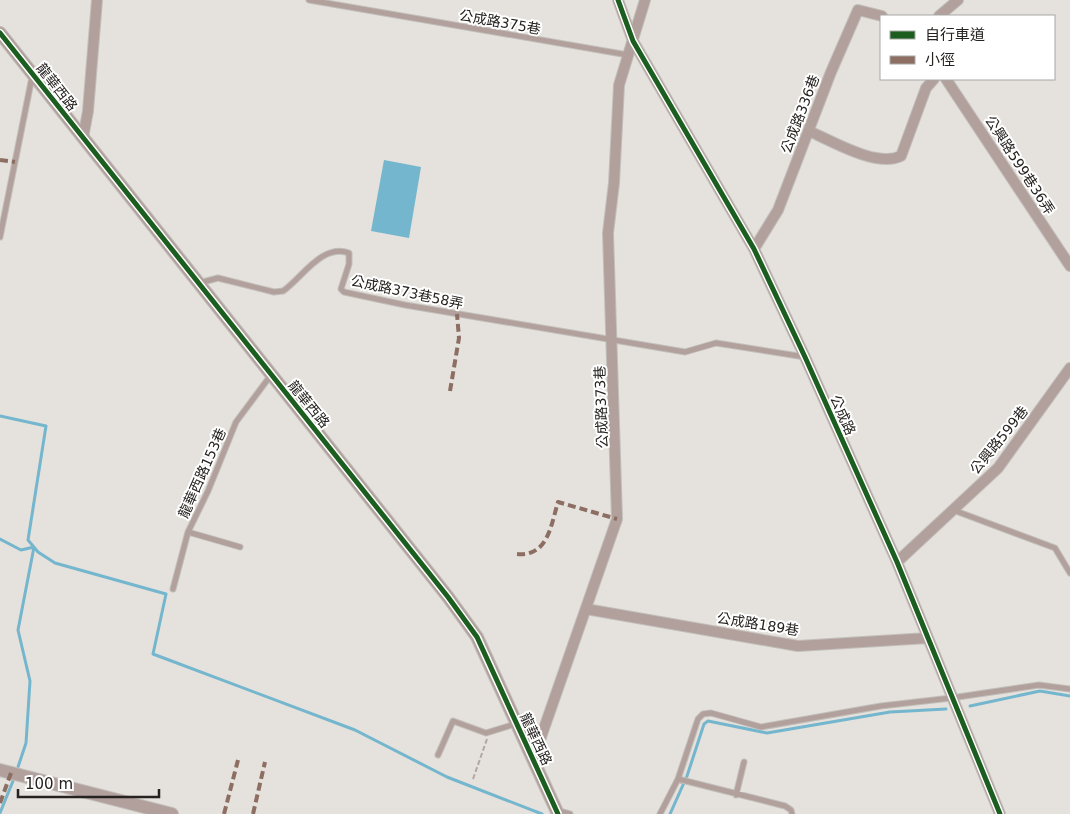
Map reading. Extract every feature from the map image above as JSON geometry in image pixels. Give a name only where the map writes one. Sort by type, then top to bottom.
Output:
[{"type":"street","points":[[83,138],[88,111],[97,0]]},
{"type":"street","name":"公成路","points":[[618,0],[633,41],[754,249],[805,357],[898,562],[951,698],[1000,814]]},
{"type":"street","points":[[633,41],[645,0]]},
{"type":"street","points":[[940,15],[958,0]]},
{"type":"street","name":"公成路336巷","points":[[754,249],[778,210],[858,10],[880,16]]},
{"type":"street","name":"龍華西路","points":[[0,33],[477,637],[557,812]]},
{"type":"street","name":"公成路373巷","points":[[533,760],[617,519],[608,234],[614,183],[619,85],[633,41]]},
{"type":"street","points":[[808,131],[877,160],[894,159],[901,156],[926,88],[933,80]]},
{"type":"street","name":"公興路599巷36弄","points":[[947,80],[1070,266]]},
{"type":"street","name":"公興路599巷","points":[[898,562],[998,468],[1070,368]]},
{"type":"street","name":"公成路189巷","points":[[586,609],[798,646],[928,638]]},
{"type":"street","points":[[0,770],[172,814]]},
{"type":"lane","name":"公成路375巷","points":[[309,0],[628,55]]},
{"type":"lane","points":[[0,238],[32,74]]},
{"type":"lane","name":"公成路373巷58弄","points":[[198,283],[218,278],[274,292],[283,292],[327,253],[343,251],[349,253],[342,288],[344,292],[405,305],[612,339]]},
{"type":"lane","points":[[612,339],[685,352],[716,343],[805,357]]},
{"type":"lane","name":"龍華西路153巷","points":[[173,589],[188,532],[208,491],[236,422],[271,375]]},
{"type":"lane","points":[[952,510],[1055,548],[1070,573]]},
{"type":"lane","points":[[188,532],[240,548]]},
{"type":"lane","points":[[660,814],[680,779],[698,719],[703,714],[711,713],[761,727],[881,706],[1039,685],[1070,689]]},
{"type":"lane","points":[[438,755],[452,721],[489,732],[516,724]]},
{"type":"lane","points":[[736,795],[744,762]]},
{"type":"lane","points":[[680,779],[736,795],[786,806],[791,810],[792,814]]},
{"type":"lane","points":[[557,812],[570,814]]},
{"type":"path","points":[[473,779],[489,732]]},
{"type":"water","points":[[384,160],[421,167],[409,238],[371,231]]},
{"type":"waterway","points":[[0,416],[46,426],[28,540],[38,552],[55,563],[166,594],[153,654],[355,730],[447,777],[542,814]]},
{"type":"waterway","points":[[0,539],[21,550],[34,547],[18,630],[30,681],[26,743],[17,770]]},
{"type":"waterway","points":[[970,706],[1040,691],[1070,696]]},
{"type":"waterway","points":[[670,814],[687,776],[704,724],[708,721],[767,733],[890,712],[946,709]]},
{"type":"waterway","points":[[0,813],[15,776]]},
{"type":"marked path","points":[[0,160],[15,162]]},
{"type":"marked path","points":[[450,391],[459,338],[457,314]]},
{"type":"marked path","points":[[517,554],[527,554],[542,545],[550,529],[558,502],[617,519]]},
{"type":"marked path","points":[[224,814],[238,760]]},
{"type":"marked path","points":[[253,814],[265,762]]},
{"type":"marked path","points":[[0,803],[11,773]]},
{"type":"cycle path","points":[[618,0],[633,41],[754,249],[805,357],[897,562],[1000,814]]},
{"type":"cycle path","points":[[0,33],[448,597],[477,637],[558,814]]}]
